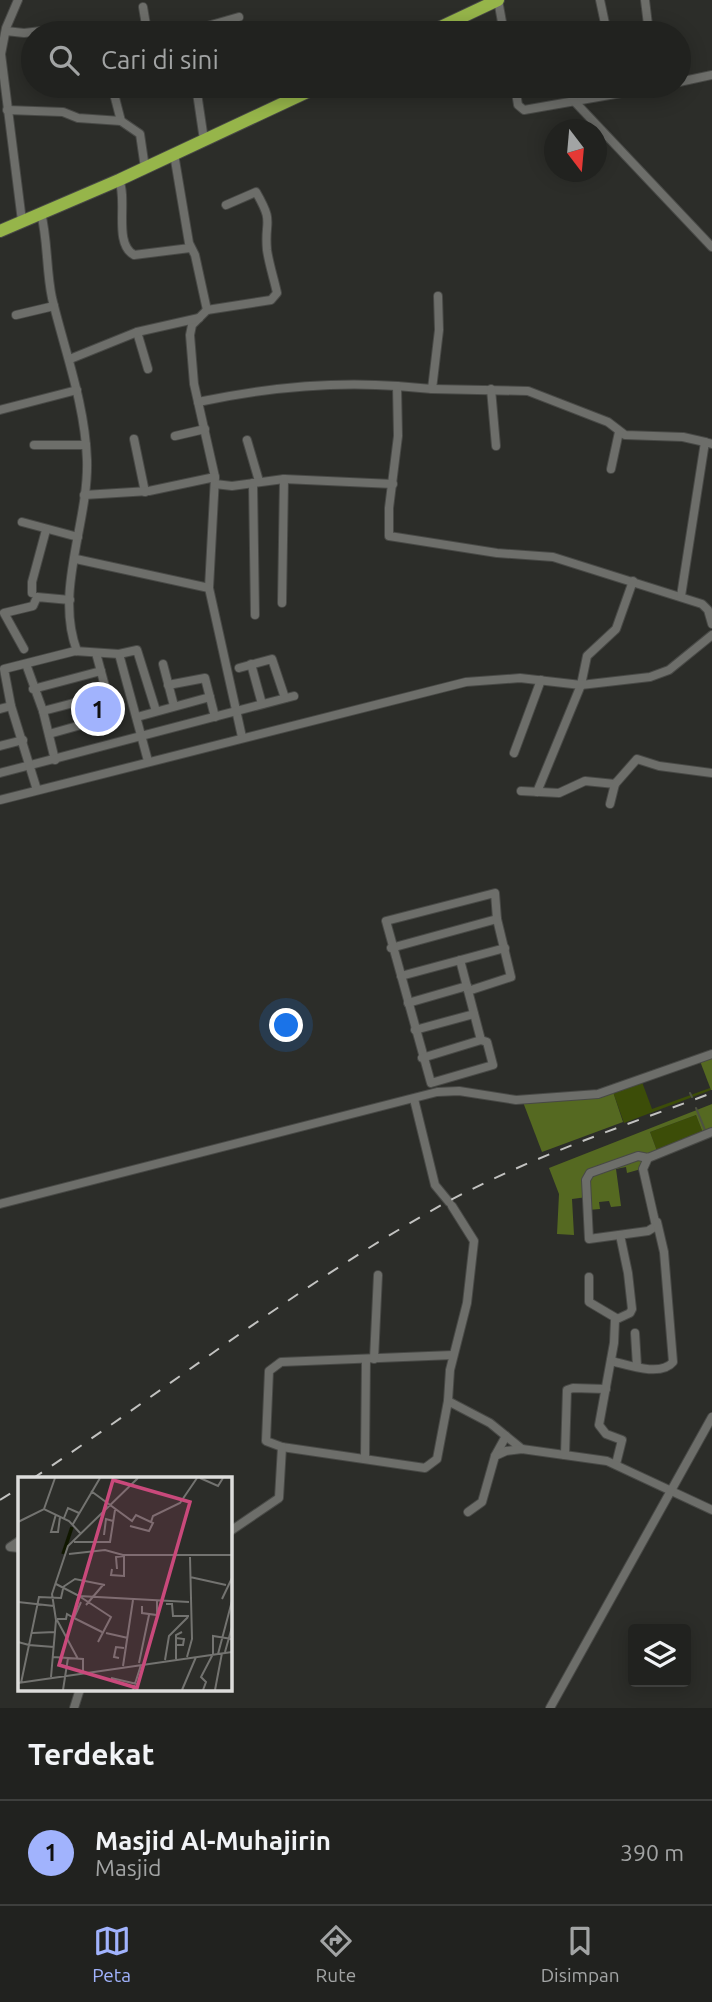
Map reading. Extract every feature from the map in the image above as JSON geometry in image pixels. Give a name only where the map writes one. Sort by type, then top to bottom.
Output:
[{"type":"highway","points":[[453,21],[498,0]]},
{"type":"highway","points":[[0,231],[119,180],[294,98]]},
{"type":"street","points":[[19,0],[4,28],[1,54],[22,221]]},
{"type":"street","points":[[498,0],[502,21]]},
{"type":"street","points":[[600,0],[604,21]]},
{"type":"street","points":[[645,0],[648,21]]},
{"type":"street","points":[[143,7],[145,21]]},
{"type":"street","points":[[226,21],[239,17]]},
{"type":"street","points":[[4,28],[21,33]]},
{"type":"street","points":[[691,79],[712,75]]},
{"type":"street","points":[[115,98],[121,121]]},
{"type":"street","points":[[198,98],[204,140]]},
{"type":"street","points":[[517,98],[518,105],[524,110],[586,98]]},
{"type":"street","points":[[574,101],[712,247]]},
{"type":"street","points":[[7,110],[63,112],[78,118],[121,121],[140,134],[145,168]]},
{"type":"street","points":[[174,154],[190,248],[207,310]]},
{"type":"street","points":[[119,180],[124,195],[123,239],[128,251],[134,255],[190,248]]},
{"type":"street","points":[[226,205],[256,192],[270,224],[267,248],[277,293],[271,300],[207,310],[192,325],[190,335],[198,402],[215,480],[209,588],[242,737]]},
{"type":"street","points":[[41,213],[54,306],[70,359],[86,445],[84,495],[70,600],[71,635],[77,651]]},
{"type":"street","points":[[432,389],[439,330],[438,296]]},
{"type":"street","points":[[16,315],[54,306]]},
{"type":"street","points":[[70,359],[137,332],[199,318]]},
{"type":"street","points":[[137,332],[148,369]]},
{"type":"street","points":[[198,402],[257,390],[359,383],[432,389],[491,389],[534,393],[608,422],[625,435],[682,437],[709,443],[681,596]]},
{"type":"street","points":[[397,386],[398,436],[388,533],[392,537],[497,554],[553,557],[681,596],[704,606],[712,624]]},
{"type":"street","points":[[491,389],[496,446]]},
{"type":"street","points":[[0,410],[77,390]]},
{"type":"street","points":[[175,436],[205,429]]},
{"type":"street","points":[[611,469],[619,432]]},
{"type":"street","points":[[134,439],[145,492]]},
{"type":"street","points":[[247,440],[256,482],[255,615]]},
{"type":"street","points":[[34,445],[86,445]]},
{"type":"street","points":[[84,495],[145,492],[215,480],[224,486],[284,479],[393,484]]},
{"type":"street","points":[[282,603],[284,479]]},
{"type":"street","points":[[22,522],[78,537]]},
{"type":"street","points":[[32,593],[32,582],[46,530]]},
{"type":"street","points":[[76,559],[209,588]]},
{"type":"street","points":[[538,788],[581,685],[589,653],[611,637],[616,629],[633,581]]},
{"type":"street","points":[[24,649],[4,613],[33,606],[36,597],[70,600]]},
{"type":"street","points":[[0,800],[466,682],[506,678],[581,685],[659,676],[712,635]]},
{"type":"street","points":[[37,790],[2,681],[4,669],[77,651],[119,654],[134,650],[140,653],[156,711]]},
{"type":"street","points":[[49,734],[112,718],[96,653]]},
{"type":"street","points":[[119,654],[148,761]]},
{"type":"street","points":[[0,774],[289,697],[273,660],[239,668]]},
{"type":"street","points":[[26,664],[43,711],[55,760]]},
{"type":"street","points":[[163,664],[174,706]]},
{"type":"street","points":[[251,664],[262,704]]},
{"type":"street","points":[[33,689],[101,671]]},
{"type":"street","points":[[169,685],[203,677],[215,717]]},
{"type":"street","points":[[514,753],[541,680]]},
{"type":"street","points":[[43,711],[108,694]]},
{"type":"street","points":[[137,717],[210,697]]},
{"type":"street","points":[[0,709],[11,706]]},
{"type":"street","points":[[0,746],[23,740]]},
{"type":"street","points":[[610,804],[615,784],[637,759],[659,766],[712,773]]},
{"type":"street","points":[[520,791],[538,788],[559,793],[585,781],[615,784]]},
{"type":"street","points":[[408,1003],[511,977],[497,919],[496,895],[492,892],[388,920],[385,926],[401,976],[422,1058],[429,1082],[450,1079],[492,1066],[487,1042],[481,1040],[422,1058]]},
{"type":"street","points":[[391,948],[497,919]]},
{"type":"street","points":[[401,976],[505,948]]},
{"type":"street","points":[[460,960],[481,1040]]},
{"type":"street","points":[[415,1030],[474,1014]]},
{"type":"street","points":[[0,1204],[453,1090],[516,1100],[598,1094],[712,1054]]},
{"type":"street","points":[[462,1075],[466,1093]]},
{"type":"street","points":[[450,1079],[453,1090]]},
{"type":"street","points":[[414,1099],[435,1185],[474,1241],[467,1303],[453,1355],[448,1401],[434,1463],[420,1468],[282,1447],[270,1444],[265,1437],[269,1371],[274,1365],[290,1361],[453,1355]]},
{"type":"street","points":[[656,1221],[653,1229],[648,1231],[589,1239],[587,1176],[638,1156],[648,1157],[712,1132]]},
{"type":"street","points":[[611,1361],[664,1369],[673,1362],[664,1252],[643,1169],[648,1157]]},
{"type":"street","points":[[589,1277],[589,1303],[616,1318],[628,1315],[632,1309],[620,1235]]},
{"type":"street","points":[[365,1459],[377,1275]]},
{"type":"street","points":[[616,1318],[599,1425],[606,1434],[622,1440],[616,1464]]},
{"type":"street","points":[[635,1333],[637,1366]]},
{"type":"street","points":[[565,1455],[567,1390],[606,1389]]},
{"type":"street","points":[[448,1401],[476,1414],[522,1449]]},
{"type":"street","points":[[550,1708],[712,1417]]},
{"type":"street","points":[[468,1512],[482,1502],[495,1456],[506,1436]]},
{"type":"street","points":[[231,1531],[279,1498],[282,1447]]},
{"type":"street","points":[[495,1456],[522,1449],[616,1464],[712,1510]]},
{"type":"street","points":[[18,1542],[10,1547],[18,1548]]},
{"type":"street","points":[[74,1708],[80,1690]]},
{"type":"green space","points":[[712,1056],[712,1090],[711,1090],[700,1061]]},
{"type":"green space","points":[[642,1082],[652,1109],[710,1088],[711,1090],[624,1123],[613,1092]]},
{"type":"green space","points":[[613,1092],[623,1122],[542,1152],[523,1102]]},
{"type":"green space","points":[[712,1104],[712,1130],[703,1133],[696,1115],[650,1132],[657,1151],[644,1158],[641,1169],[627,1173],[626,1167],[616,1169],[621,1206],[611,1207],[609,1201],[599,1202],[600,1209],[588,1210],[587,1197],[572,1199],[574,1235],[557,1234],[559,1194],[549,1168]]},
{"type":"green space","points":[[696,1115],[703,1133],[657,1151],[650,1132]]},
{"type":"waterway","points":[[690,1093],[692,1097]]},
{"type":"waterway","points":[[696,1108],[705,1130]]},
{"type":"railway","points":[[35,1477],[340,1266],[447,1202],[544,1156],[712,1093]]},
{"type":"railway","points":[[0,1500],[18,1489]]},
{"type":"place","name":"Masjid Al-Muhajirin","points":[[98,709]]}]
